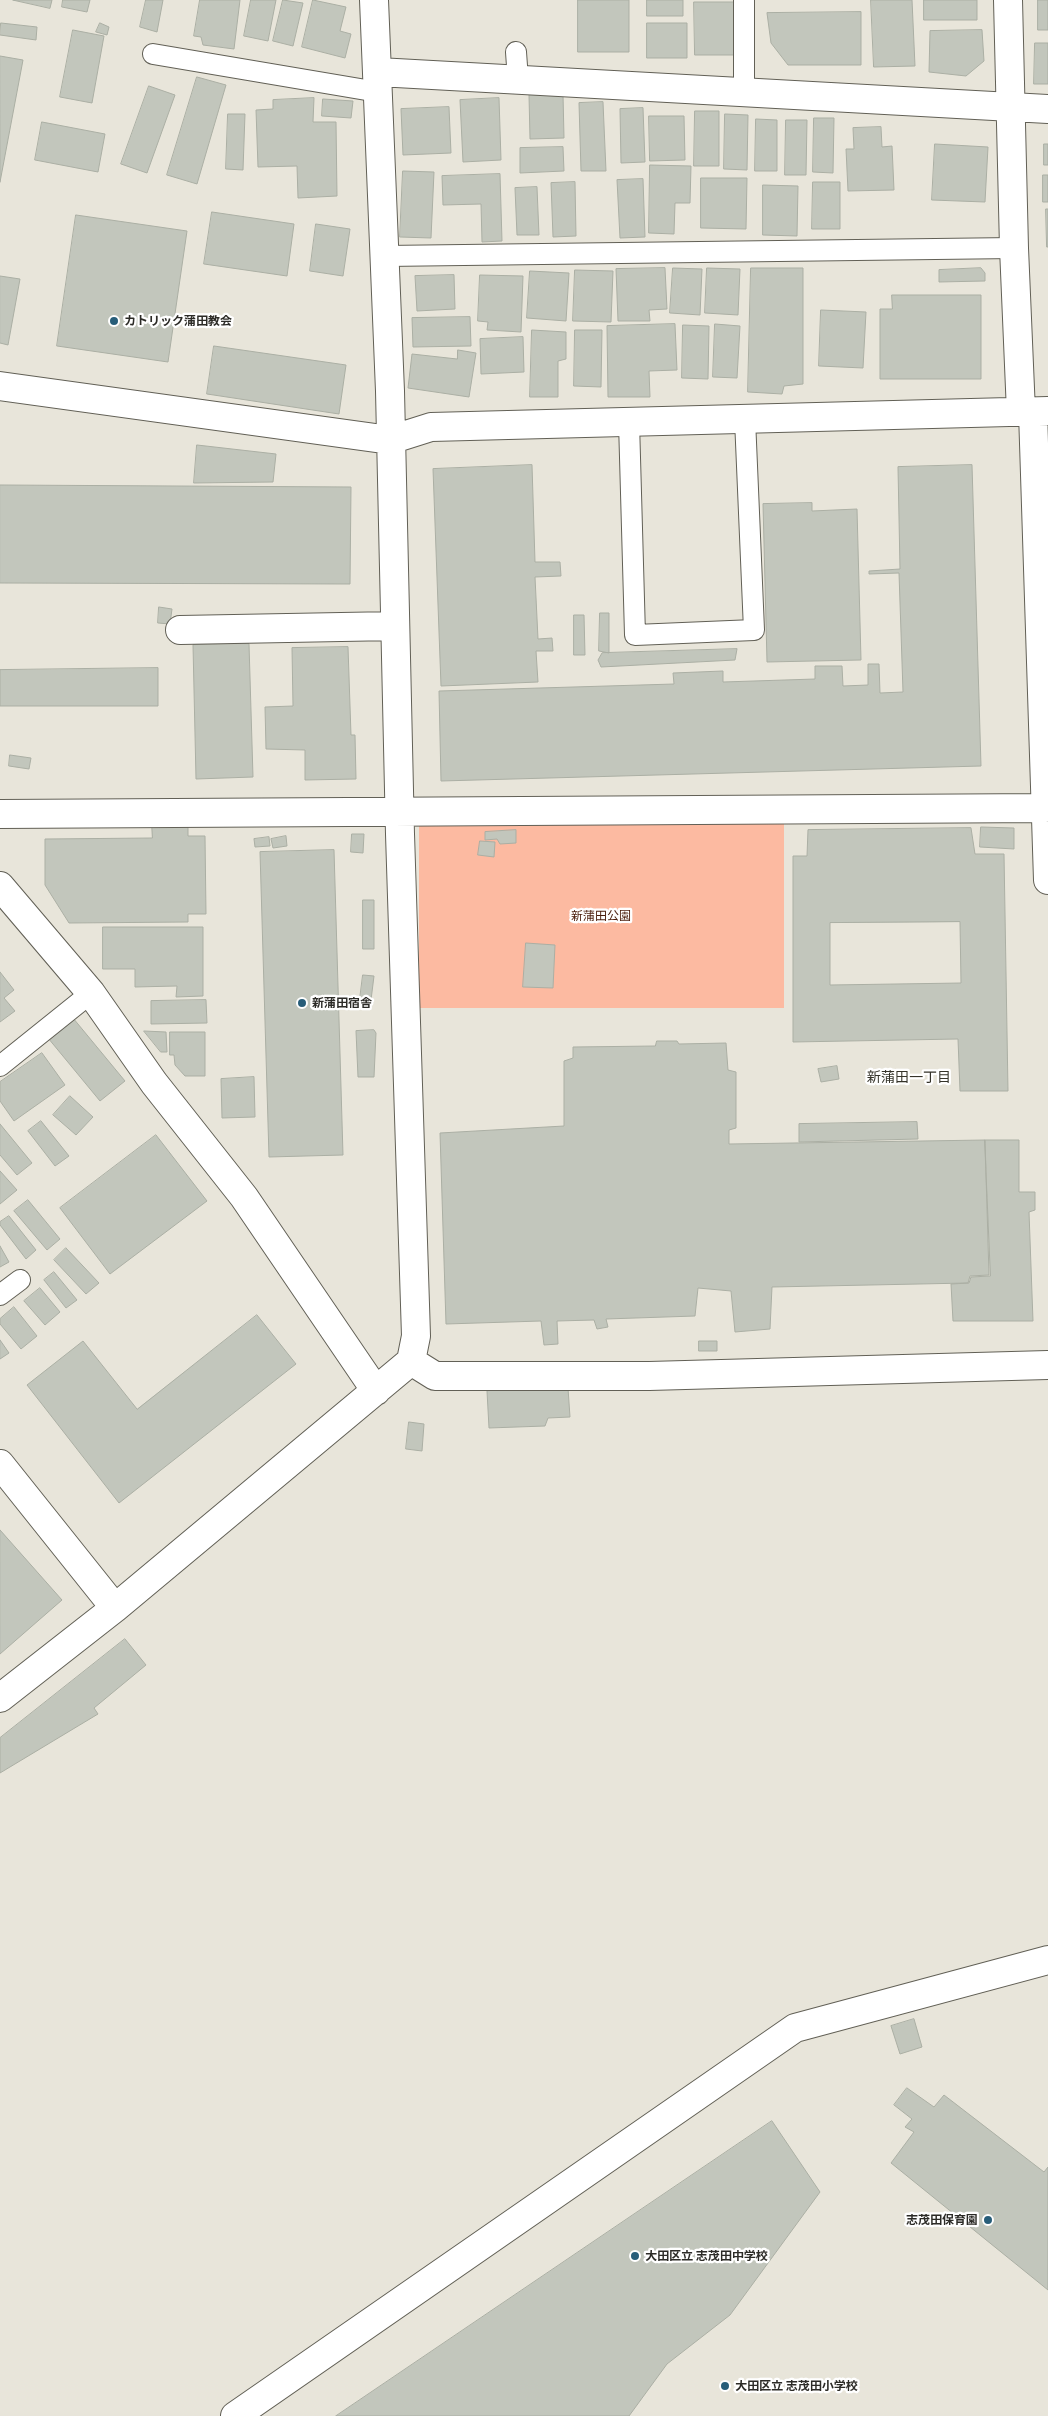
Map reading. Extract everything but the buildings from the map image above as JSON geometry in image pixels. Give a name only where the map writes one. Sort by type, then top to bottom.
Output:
[{"type":"street","points":[[0,1698],[115,1608],[411,1361],[416,1336],[399,813],[385,256],[373,0]]},
{"type":"street","points":[[1008,0],[1014,248],[1034,411],[1048,880]]},
{"type":"street","points":[[378,82],[518,80],[1048,109]]},
{"type":"street","points":[[0,386],[390,440],[431,427],[1034,411]]},
{"type":"street","points":[[180,630],[395,626]]},
{"type":"street","points":[[0,814],[1046,808]]},
{"type":"street","points":[[0,886],[91,994],[154,1083],[244,1197],[376,1391]]},
{"type":"street","points":[[411,1361],[435,1376],[649,1376],[1048,1365]]},
{"type":"street","points":[[0,1464],[115,1608]]},
{"type":"street","points":[[235,2416],[795,2028],[1048,1960]]},
{"type":"lane","points":[[744,0],[744,92]]},
{"type":"lane","points":[[516,52],[518,80]]},
{"type":"lane","points":[[153,54],[378,82]]},
{"type":"lane","points":[[385,256],[1014,248]]},
{"type":"lane","points":[[629,422],[635,635],[754,630],[745,418]]},
{"type":"lane","points":[[0,1066],[91,994]]},
{"type":"lane","points":[[0,1295],[20,1280]]},
{"type":"green space","name":"新蒲田公園","points":[[419,823],[784,823],[784,1008],[419,1008]]},
{"type":"place","name":"カトリック蒲田教会","points":[[114,321]]},
{"type":"place","name":"新蒲田宿舎","points":[[302,1003]]},
{"type":"place","name":"志茂田保育園","points":[[988,2220]]},
{"type":"place","name":"大田区立 志茂田中学校","points":[[635,2256]]},
{"type":"place","name":"大田区立 志茂田小学校","points":[[725,2386]]},
{"type":"district","name":"新蒲田一丁目","points":[[909,1077]]}]
